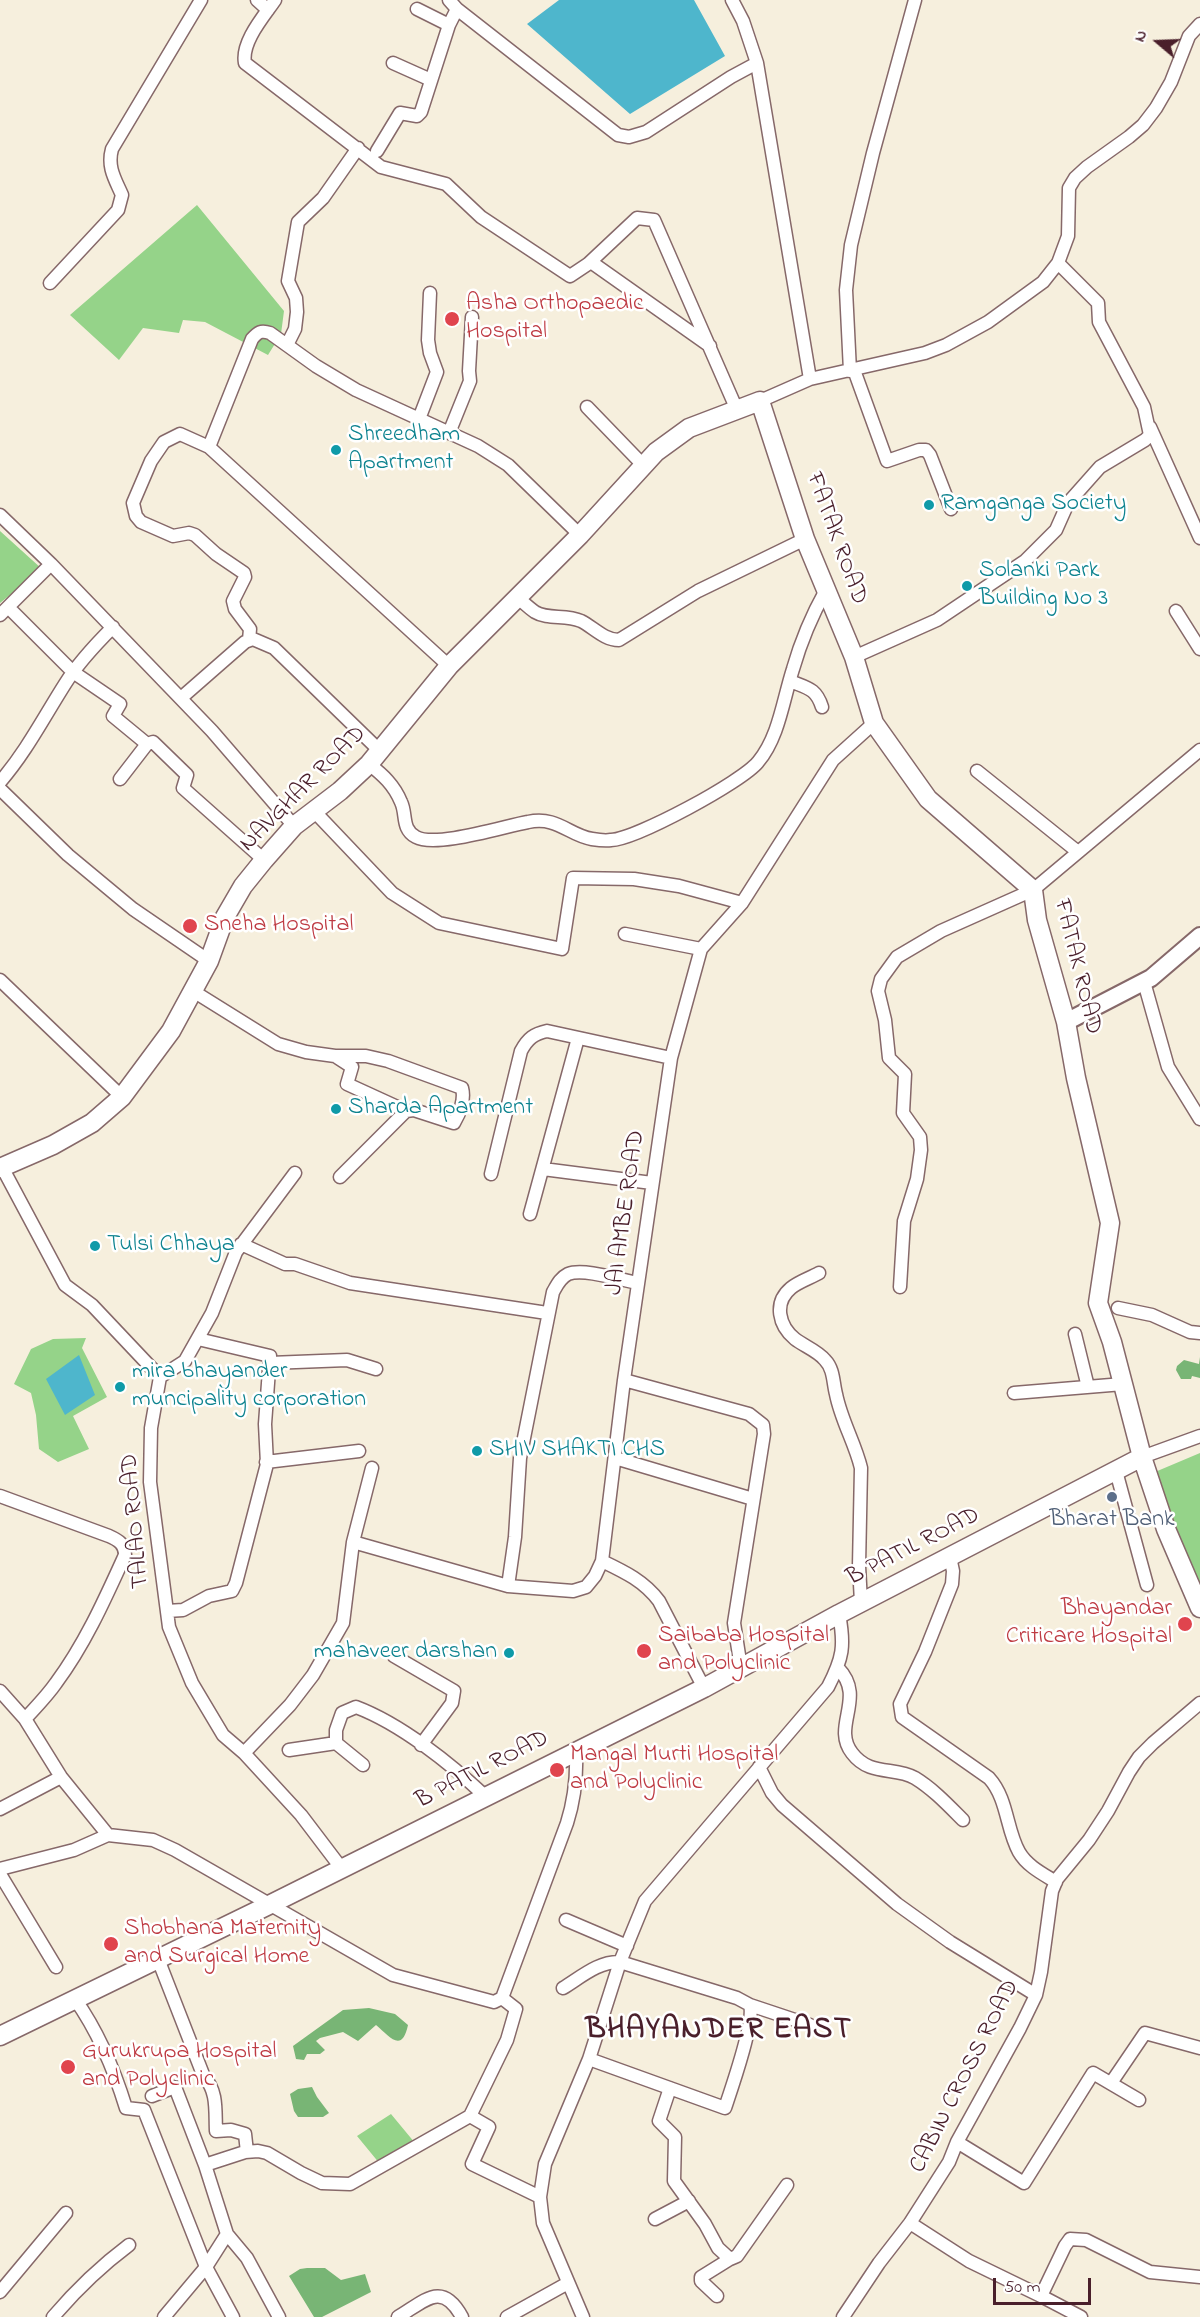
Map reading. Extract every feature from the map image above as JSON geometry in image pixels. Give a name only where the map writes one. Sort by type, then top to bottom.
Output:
[{"type":"main road","name":"NAVGHAR ROAD","points":[[1,1168],[54,1145],[92,1123],[122,1097],[171,1031],[209,961],[225,917],[243,886],[264,860],[294,826],[340,791],[374,757],[448,666],[580,535],[643,465],[656,452],[689,428],[760,401]]},
{"type":"main road","name":"FATAK ROAD","points":[[760,401],[805,539],[854,657],[874,723],[928,799],[1033,890],[1037,920],[1066,1022],[1076,1078],[1110,1223],[1098,1304],[1112,1342],[1142,1457],[1166,1529],[1200,1608]]},
{"type":"main road","name":"B PATIL ROAD","points":[[0,2036],[342,1869],[704,1688],[838,1614],[1142,1457]]},
{"type":"street","points":[[50,283],[118,210],[123,195],[110,169],[112,149],[201,0]]},
{"type":"street","points":[[258,0],[272,5],[247,44],[244,55],[245,63],[381,167],[446,184],[481,217],[570,276],[591,262],[637,218],[654,220],[737,410]]},
{"type":"street","points":[[732,0],[743,21],[757,63],[810,379]]},
{"type":"street","points":[[915,0],[876,142],[851,245],[846,290],[852,370],[887,461],[926,450],[930,454],[951,509]]},
{"type":"street","points":[[377,151],[400,113],[417,116],[421,112],[449,25],[453,4],[618,135],[629,137],[646,132],[731,76],[757,63]]},
{"type":"street","points":[[417,9],[449,25]]},
{"type":"street","points":[[760,401],[810,379],[946,345],[988,322],[1043,282],[1058,263],[1068,236],[1069,188],[1075,178],[1143,125],[1172,82],[1189,36],[1200,24]]},
{"type":"street","points":[[393,63],[431,80]]},
{"type":"street","points":[[287,345],[295,329],[297,312],[296,298],[288,281],[298,222],[323,198],[358,148]]},
{"type":"street","points":[[591,262],[710,346]]},
{"type":"street","points":[[1058,263],[1098,303],[1099,322],[1144,407],[1149,425],[1200,538]]},
{"type":"street","points":[[419,419],[437,372],[428,340],[430,293]]},
{"type":"street","points":[[450,433],[470,381],[472,317]]},
{"type":"street","points":[[209,447],[252,339],[262,331],[356,390],[478,446],[508,465],[580,535]]},
{"type":"street","points":[[587,407],[643,465]]},
{"type":"street","points":[[854,657],[937,620],[1025,561],[1056,530],[1068,503],[1100,466],[1145,440],[1150,435],[1149,425]]},
{"type":"street","points":[[249,640],[250,629],[233,601],[245,577],[244,573],[195,536],[189,533],[173,536],[141,522],[134,510],[133,503],[151,461],[164,442],[180,434],[209,447],[448,666]]},
{"type":"street","points":[[0,515],[51,564],[181,698],[294,826]]},
{"type":"street","points":[[517,597],[536,613],[544,616],[565,616],[581,621],[606,637],[619,640],[698,591],[805,539]]},
{"type":"street","points":[[51,564],[4,611],[73,672],[120,704],[113,717],[147,744]]},
{"type":"street","points":[[181,698],[245,642],[249,640],[264,642],[274,648],[374,757],[402,804],[406,827],[416,837],[433,840],[500,830],[529,821],[545,820],[590,838],[612,840],[634,833],[687,809],[743,777],[758,764],[768,749],[778,722],[805,633],[826,590]]},
{"type":"street","points":[[1176,610],[1200,649]]},
{"type":"street","points":[[0,782],[33,738],[82,659],[113,627]]},
{"type":"street","points":[[790,681],[811,689],[818,696],[822,707]]},
{"type":"street","name":"JAI AMBE ROAD","points":[[602,1560],[624,1380],[671,1058],[701,949],[741,903],[833,760],[874,723]]},
{"type":"street","points":[[120,779],[147,744],[153,742],[187,775],[183,788],[264,860]]},
{"type":"street","points":[[900,1287],[904,1221],[917,1179],[921,1150],[920,1137],[903,1113],[904,1074],[889,1058],[885,1020],[878,991],[881,979],[897,957],[909,949],[941,931],[1033,890],[1200,750]]},
{"type":"street","points":[[977,771],[1078,852]]},
{"type":"street","points":[[0,789],[68,855],[133,909],[209,961]]},
{"type":"street","points":[[314,811],[392,893],[439,923],[562,949],[573,878],[634,879],[679,886],[741,903]]},
{"type":"street","points":[[625,934],[701,949]]},
{"type":"street","points":[[1066,1022],[1144,982],[1200,936]]},
{"type":"street","points":[[0,980],[122,1097]]},
{"type":"street","points":[[1144,982],[1168,1067],[1200,1119]]},
{"type":"street","points":[[193,991],[278,1044],[306,1052],[377,1058],[462,1088],[464,1094],[454,1123],[414,1110],[406,1111],[347,1084],[352,1066],[335,1056]]},
{"type":"street","points":[[491,1174],[521,1051],[526,1041],[534,1034],[547,1031],[671,1058]]},
{"type":"street","points":[[530,1214],[578,1038]]},
{"type":"street","points":[[340,1177],[406,1111]]},
{"type":"street","points":[[1,1168],[65,1285],[92,1305],[160,1377],[185,1361],[212,1313],[241,1244],[295,1173]]},
{"type":"street","points":[[543,1169],[652,1183]]},
{"type":"street","points":[[241,1244],[285,1264],[295,1264],[350,1283],[548,1312]]},
{"type":"street","points":[[508,1586],[520,1458],[553,1292],[559,1280],[569,1274],[582,1272],[638,1283]]},
{"type":"street","points":[[819,1273],[791,1288],[780,1308],[780,1319],[786,1331],[826,1360],[833,1376],[835,1393],[847,1431],[857,1452],[861,1468],[859,1566],[861,1602]]},
{"type":"street","points":[[1118,1308],[1152,1315],[1190,1332],[1200,1333]]},
{"type":"street","points":[[1075,1334],[1088,1387]]},
{"type":"street","points":[[167,1611],[183,1610],[209,1596],[232,1591],[236,1583],[266,1462],[265,1424],[270,1356],[198,1339]]},
{"type":"street","points":[[270,1363],[347,1360],[376,1368]]},
{"type":"street","name":"TALAO ROAD","points":[[160,1377],[151,1428],[150,1482],[169,1627],[192,1683],[223,1735],[244,1753],[301,1815],[342,1869]]},
{"type":"street","points":[[624,1380],[749,1414],[759,1420],[762,1425],[764,1434],[734,1623],[741,1668]]},
{"type":"street","points":[[1014,1393],[1123,1384]]},
{"type":"street","points":[[1142,1457],[1200,1436]]},
{"type":"street","points":[[266,1462],[359,1451]]},
{"type":"street","points":[[615,1458],[753,1499]]},
{"type":"street","points":[[244,1753],[290,1705],[313,1675],[343,1623],[353,1542],[372,1468]]},
{"type":"street","points":[[1116,1471],[1147,1585]]},
{"type":"street","points":[[0,1496],[109,1536],[118,1540],[125,1549],[125,1555],[98,1615],[56,1684],[25,1719]]},
{"type":"street","points":[[353,1542],[508,1586],[573,1591],[586,1587],[595,1576],[602,1560],[641,1581],[659,1601],[704,1688]]},
{"type":"street","points":[[950,1557],[953,1571],[952,1584],[925,1652],[900,1704],[902,1717],[989,1778],[997,1787],[1020,1854],[1032,1868],[1056,1882]]},
{"type":"street","points":[[583,2317],[543,2223],[540,2197],[545,2164],[589,2059],[620,1962],[645,1901],[828,1687],[838,1668],[843,1651],[843,1637],[838,1614]]},
{"type":"street","points":[[394,1656],[454,1691],[452,1703],[421,1745]]},
{"type":"street","points":[[838,1668],[846,1677],[850,1687],[844,1736],[850,1751],[861,1764],[912,1776],[963,1820]]},
{"type":"street","points":[[0,1691],[25,1719],[61,1777],[108,1835]]},
{"type":"street","name":"CABIN CROSS ROAD","points":[[849,2315],[879,2264],[910,2223],[949,2162],[957,2142],[1036,1995],[1052,1891],[1056,1882],[1089,1840],[1139,1758],[1200,1703]]},
{"type":"street","points":[[336,1743],[336,1730],[342,1713],[356,1707],[379,1716],[421,1745],[455,1769],[486,1797]]},
{"type":"street","points":[[289,1750],[336,1743],[363,1765]]},
{"type":"street","points":[[0,1869],[74,1850],[108,1835],[153,1840],[271,1904],[393,1975],[494,2002],[502,1998],[571,1812],[577,1778],[576,1752]]},
{"type":"street","points":[[759,1767],[772,1794],[782,1805],[865,1878],[950,1942],[1036,1995]]},
{"type":"street","points":[[0,1809],[61,1777]]},
{"type":"street","points":[[0,1874],[56,1967]]},
{"type":"street","points":[[566,1920],[627,1946]]},
{"type":"street","points":[[158,1959],[204,2078],[210,2083],[214,2093],[216,2131],[241,2131],[245,2134],[247,2152]]},
{"type":"street","points":[[563,1988],[600,1965],[620,1962],[737,1998],[750,2005],[810,2025]]},
{"type":"street","points":[[205,2165],[247,2152],[267,2152],[322,2183],[350,2184],[470,2116],[507,2040],[516,2009],[502,1998]]},
{"type":"street","points":[[75,2000],[92,2023],[116,2075],[126,2108],[144,2110],[206,2267],[233,2317]]},
{"type":"street","points":[[589,2059],[725,2109],[740,2065],[751,2017],[750,2005]]},
{"type":"street","points":[[1111,2083],[1145,2033],[1200,2048]]},
{"type":"street","points":[[957,2142],[1024,2183],[1093,2073],[1139,2100]]},
{"type":"street","points":[[152,2096],[175,2087],[205,2165],[227,2234],[247,2258],[279,2317]]},
{"type":"street","points":[[670,2088],[659,2121],[675,2137],[674,2181],[705,2224],[718,2248],[730,2259]]},
{"type":"street","points":[[470,2116],[489,2127],[472,2164],[540,2197]]},
{"type":"street","points":[[717,2296],[701,2281],[701,2277],[737,2256],[786,2185]]},
{"type":"street","points":[[656,2219],[689,2201]]},
{"type":"street","points":[[0,2292],[66,2213]]},
{"type":"street","points":[[910,2223],[969,2260],[1081,2317]]},
{"type":"street","points":[[164,2317],[206,2267],[227,2234]]},
{"type":"street","points":[[1041,2296],[1065,2246],[1070,2239],[1077,2238],[1086,2240],[1150,2272],[1200,2277]]},
{"type":"street","points":[[53,2317],[69,2298],[110,2259],[129,2245]]},
{"type":"street","points":[[507,2317],[568,2283]]},
{"type":"street","points":[[398,2317],[439,2295],[454,2302],[462,2317]]},
{"type":"green space","points":[[197,205],[284,311],[281,334],[268,355],[205,322],[183,320],[179,333],[143,328],[119,360],[70,315]]},
{"type":"green space","points":[[0,531],[42,569],[0,603]]},
{"type":"green space","points":[[86,1338],[82,1348],[107,1397],[73,1416],[89,1449],[58,1462],[39,1449],[36,1415],[31,1393],[14,1384],[31,1349],[53,1339]]},
{"type":"green space","points":[[1200,1357],[1200,1378],[1192,1376],[1191,1379],[1181,1379],[1176,1370],[1177,1366],[1184,1360],[1199,1364]]},
{"type":"green space","points":[[1200,1453],[1200,1584],[1183,1549],[1155,1472]]},
{"type":"green space","points":[[369,2008],[395,2014],[408,2025],[402,2039],[395,2040],[376,2025],[358,2041],[343,2032],[320,2038],[316,2041],[325,2050],[320,2054],[307,2054],[304,2060],[296,2059],[293,2046],[343,2010]]},
{"type":"green space","points":[[312,2087],[329,2113],[323,2117],[298,2117],[294,2111],[290,2094],[298,2089]]},
{"type":"green space","points":[[391,2114],[415,2143],[380,2164],[357,2136]]},
{"type":"green space","points":[[325,2268],[341,2280],[365,2274],[371,2292],[322,2317],[314,2317],[289,2276],[300,2269]]},
{"type":"water","points":[[559,0],[694,0],[725,56],[630,114],[527,24]]},
{"type":"water","points":[[79,1355],[95,1395],[65,1415],[46,1379]]},
{"type":"place","name":"Asha Orthopaedic Hospital","points":[[452,319]]},
{"type":"place","name":"Shreedham Apartment","points":[[336,450]]},
{"type":"place","name":"Ramganga Society","points":[[929,505]]},
{"type":"place","name":"Solanki Park Building No 3","points":[[967,586]]},
{"type":"place","name":"Sneha Hospital","points":[[190,926]]},
{"type":"place","name":"Sharda Apartment","points":[[336,1109]]},
{"type":"place","name":"Tulsi Chhaya","points":[[95,1246]]},
{"type":"place","name":"mira bhayander muncipality corporation","points":[[120,1387]]},
{"type":"place","name":"SHIV SHAKTI CHS","points":[[477,1451]]},
{"type":"place","name":"Bharat Bank","points":[[1112,1497]]},
{"type":"place","name":"Bhayandar Criticare Hospital","points":[[1185,1624]]},
{"type":"place","name":"Saibaba Hospital and Polyclinic","points":[[644,1651]]},
{"type":"place","name":"mahaveer darshan","points":[[509,1653]]},
{"type":"place","name":"Mangal Murti Hospital and Polyclinic","points":[[557,1770]]},
{"type":"place","name":"Shobhana Maternity and Surgical Home","points":[[111,1944]]},
{"type":"place","name":"Gurukrupa Hospital and Polyclinic","points":[[68,2067]]},
{"type":"district","name":"BHAYANDER EAST","points":[[719,2032]]}]
